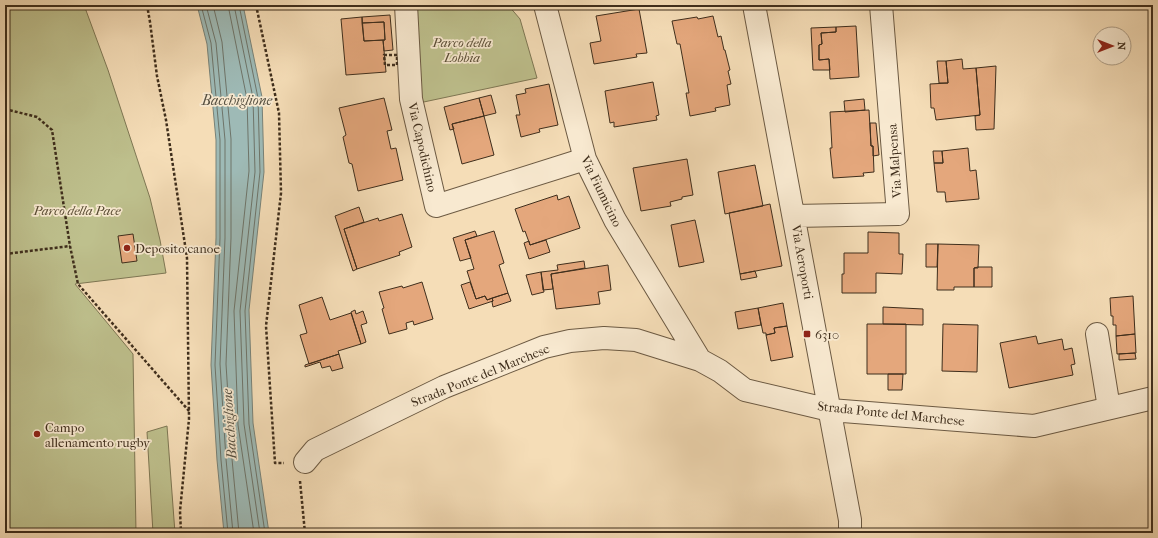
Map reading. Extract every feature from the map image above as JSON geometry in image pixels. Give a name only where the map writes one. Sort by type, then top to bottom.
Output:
[{"type":"street","name":"Via Capodichino","points":[[406,5],[411,99],[436,206],[585,160]]},
{"type":"street","name":"Via Fiumicino","points":[[545,5],[585,160],[615,220],[700,360]]},
{"type":"street","name":"Via Aeroporti","points":[[754,5],[852,529]]},
{"type":"street","name":"Via Malpensa","points":[[794,216],[898,214],[882,5]]},
{"type":"street","points":[[1097,334],[1109,408]]},
{"type":"street","name":"Strada Ponte del Marchese","points":[[305,462],[316,450],[444,387],[544,347],[570,341],[604,338],[636,340],[700,360],[720,370],[745,390],[830,410],[1034,426],[1153,398]]},
{"type":"path","points":[[147,5],[157,76],[166,120],[187,258],[189,412],[180,511],[181,533]]},
{"type":"path","points":[[256,5],[278,113],[282,193],[266,326],[275,463],[305,462],[301,471],[300,481],[305,533]]},
{"type":"path","points":[[5,110],[38,117],[52,130],[70,246],[78,284],[189,412]]},
{"type":"path","points":[[5,254],[70,246]]},
{"type":"green space","name":"Parco della Pace","points":[[5,5],[84,5],[108,70],[150,198],[166,273],[75,284],[133,354],[136,533],[5,533]]},
{"type":"green space","name":"Parco della Lobbia","points":[[415,5],[508,5],[520,19],[537,78],[419,103]]},
{"type":"green space","points":[[167,426],[175,533],[153,533],[147,432]]},
{"type":"water","name":"Bacchiglione","points":[[197,5],[243,5],[262,97],[264,172],[249,310],[253,423],[269,533],[224,533],[217,460],[211,365],[216,238],[216,140],[207,44]]},
{"type":"building","points":[[639,9],[647,53],[636,54],[637,57],[594,64],[590,43],[601,41],[596,16]]},
{"type":"building","points":[[390,15],[393,50],[384,51],[384,22],[362,23],[362,17]]},
{"type":"building","points":[[713,16],[718,37],[721,36],[730,70],[728,71],[731,84],[727,85],[730,105],[715,108],[716,111],[690,116],[686,93],[689,93],[680,44],[677,44],[672,21]]},
{"type":"building","points":[[362,17],[364,41],[383,40],[386,72],[346,75],[341,19]]},
{"type":"building","points":[[384,22],[385,40],[364,41],[362,23]]},
{"type":"building","points":[[856,26],[859,77],[830,79],[829,59],[819,60],[819,45],[822,44],[821,33],[836,32],[836,27]]},
{"type":"building","points":[[836,27],[836,32],[821,33],[822,44],[819,45],[819,60],[829,59],[830,70],[813,70],[811,28]]},
{"type":"building","points":[[962,59],[963,69],[976,68],[980,115],[936,120],[934,108],[931,108],[930,84],[948,83],[946,61]]},
{"type":"building","points":[[937,61],[946,61],[948,83],[939,83]]},
{"type":"building","points":[[996,66],[994,129],[976,130],[975,116],[980,115],[976,68]]},
{"type":"building","points":[[653,82],[659,115],[656,116],[657,120],[614,127],[614,122],[610,123],[605,91]]},
{"type":"building","points":[[549,84],[558,125],[539,129],[540,132],[521,137],[516,115],[520,115],[516,95],[526,93],[525,89]]},
{"type":"building","points":[[491,95],[496,113],[484,116],[479,98]]},
{"type":"building","points":[[384,98],[392,130],[387,131],[391,149],[396,148],[403,180],[358,191],[352,164],[349,163],[343,137],[346,135],[339,108]]},
{"type":"building","points":[[479,98],[484,116],[452,124],[454,129],[450,130],[444,107]]},
{"type":"building","points":[[864,99],[865,110],[845,112],[844,101]]},
{"type":"building","points":[[869,110],[874,172],[863,173],[864,176],[833,178],[830,148],[832,148],[830,112]]},
{"type":"building","points":[[484,116],[494,155],[462,164],[452,124]]},
{"type":"building","points":[[870,123],[876,123],[879,155],[873,156]]},
{"type":"building","points":[[968,148],[970,171],[976,170],[979,199],[946,202],[945,192],[937,192],[934,163],[943,163],[942,151]]},
{"type":"building","points":[[933,151],[942,151],[943,163],[934,163]]},
{"type":"building","points":[[687,159],[693,195],[682,197],[682,199],[670,202],[671,206],[641,211],[633,168]]},
{"type":"building","points":[[755,165],[763,206],[725,214],[718,172]]},
{"type":"building","points":[[557,195],[558,200],[569,196],[580,228],[530,245],[525,231],[523,232],[515,209]]},
{"type":"building","points":[[770,204],[782,266],[740,274],[729,213]]},
{"type":"building","points":[[359,207],[364,222],[344,229],[357,269],[353,271],[335,216]]},
{"type":"building","points":[[402,214],[412,247],[399,252],[400,255],[357,269],[344,229],[378,218],[379,221]]},
{"type":"building","points":[[695,220],[704,262],[679,267],[671,225]]},
{"type":"building","points":[[475,231],[477,236],[465,240],[471,258],[460,261],[453,238]]},
{"type":"building","points":[[494,231],[504,263],[499,265],[508,293],[487,300],[485,296],[476,299],[467,271],[474,269],[465,240]]},
{"type":"building","points":[[868,232],[899,233],[899,254],[903,254],[902,274],[876,273],[876,293],[842,293],[844,253],[868,253]]},
{"type":"building","name":"Deposito canoe","points":[[133,234],[137,261],[122,263],[118,236]]},
{"type":"building","points":[[546,240],[550,252],[529,259],[524,243],[529,241],[530,245]]},
{"type":"building","points":[[926,244],[938,244],[937,267],[926,267]]},
{"type":"building","points":[[938,244],[979,245],[978,268],[974,268],[974,287],[954,287],[954,290],[937,290]]},
{"type":"building","points":[[584,261],[585,268],[551,274],[553,289],[543,290],[541,272],[558,270],[557,265]]},
{"type":"building","points":[[608,265],[611,290],[598,292],[600,304],[556,309],[551,274]]},
{"type":"building","points":[[992,267],[992,287],[974,287],[974,268]]},
{"type":"building","points":[[755,271],[757,277],[741,280],[740,274]]},
{"type":"building","points":[[541,272],[544,292],[532,295],[526,275]]},
{"type":"building","points":[[422,282],[433,319],[414,325],[413,321],[406,323],[407,329],[389,334],[379,292],[402,286],[403,288]]},
{"type":"building","points":[[470,282],[476,299],[485,296],[487,300],[492,298],[493,301],[469,309],[461,285]]},
{"type":"building","points":[[508,293],[511,301],[493,307],[492,298]]},
{"type":"building","points":[[1133,296],[1135,334],[1116,336],[1116,325],[1113,325],[1113,316],[1111,316],[1110,298]]},
{"type":"building","points":[[322,297],[330,320],[351,313],[361,344],[338,351],[339,354],[309,364],[300,335],[307,333],[299,305]]},
{"type":"building","points":[[783,303],[787,326],[774,328],[775,333],[766,335],[766,333],[763,333],[758,308]]},
{"type":"building","points":[[883,307],[923,309],[923,325],[883,324]]},
{"type":"building","points":[[758,308],[761,325],[738,329],[735,312]]},
{"type":"building","points":[[355,310],[356,314],[363,311],[367,323],[361,325],[366,342],[361,344],[351,312]]},
{"type":"building","points":[[867,324],[906,324],[906,374],[867,374]]},
{"type":"building","points":[[943,324],[978,325],[977,372],[942,371]]},
{"type":"building","points":[[787,326],[793,357],[771,361],[766,335],[775,333],[774,328]]},
{"type":"building","points":[[1135,334],[1136,353],[1117,354],[1116,336]]},
{"type":"building","points":[[1036,336],[1038,344],[1062,339],[1064,350],[1072,348],[1075,364],[1071,365],[1073,375],[1009,388],[1000,343]]},
{"type":"building","points":[[1135,353],[1136,359],[1119,360],[1119,354]]},
{"type":"building","points":[[339,354],[343,368],[332,371],[330,366],[322,368],[320,362],[305,367],[305,365]]},
{"type":"building","points":[[888,374],[903,374],[902,390],[888,390]]},
{"type":"place","name":"Deposito canoe","points":[[127,248]]},
{"type":"place","name":"6310","points":[[807,334]]},
{"type":"place","name":"Campo allenamento rugby","points":[[37,434]]}]
